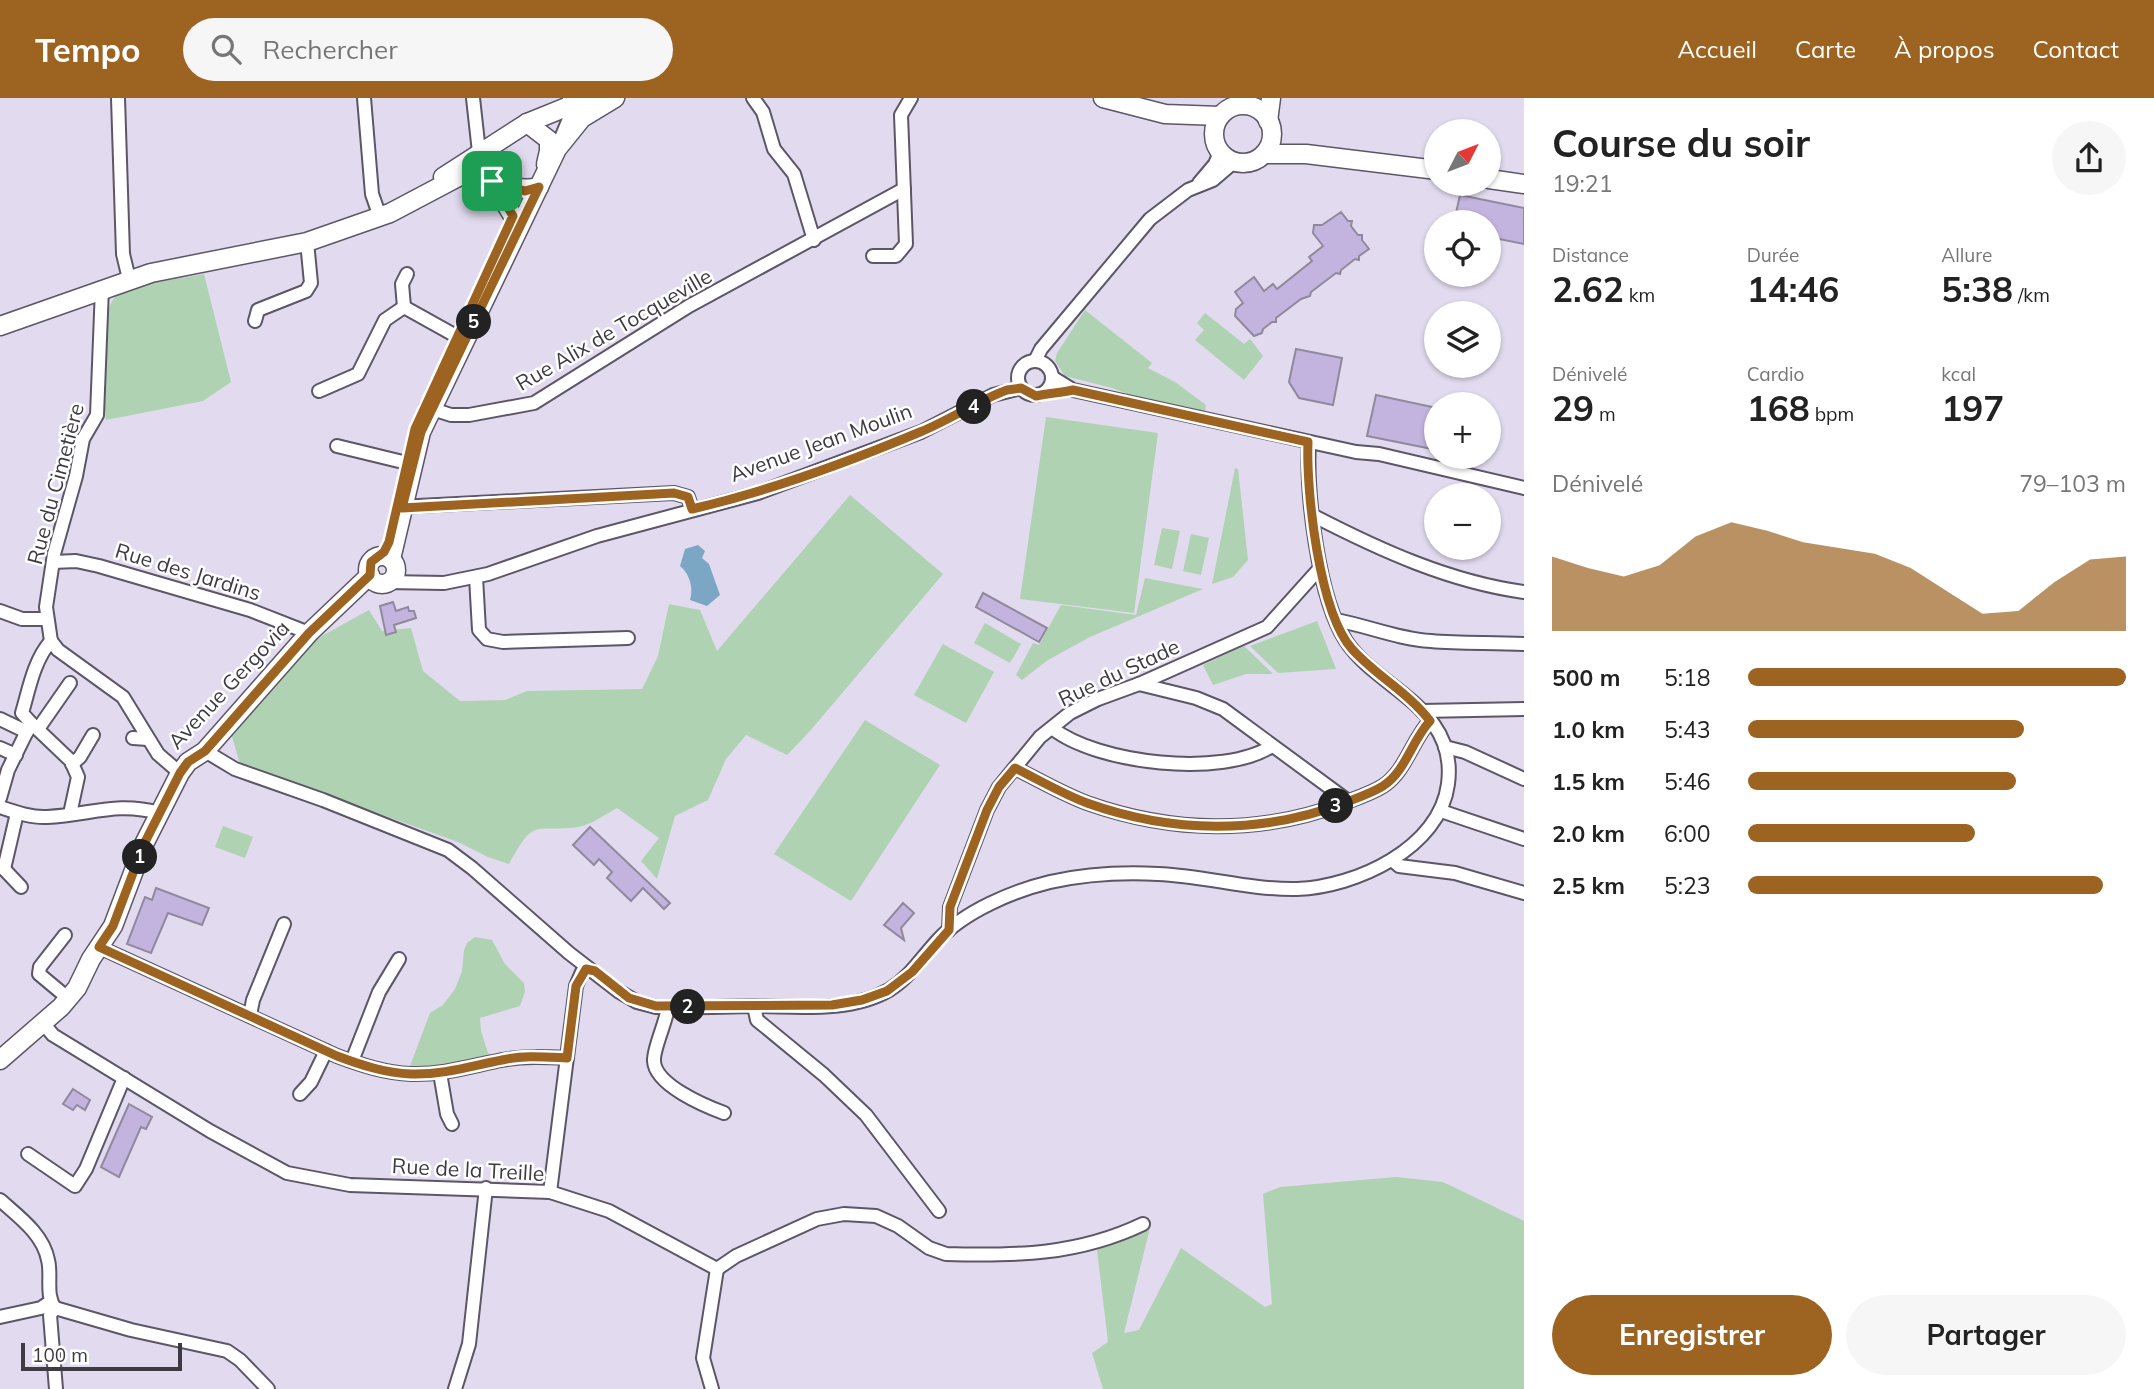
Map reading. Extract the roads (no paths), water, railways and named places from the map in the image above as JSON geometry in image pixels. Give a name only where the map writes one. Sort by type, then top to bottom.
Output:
[{"type":"main road","points":[[401,507],[415,429],[428,409],[549,151],[573,109],[590,98]]},
{"type":"main road","points":[[425,193],[479,152],[527,123],[615,98]]},
{"type":"main road","points":[[1103,98],[1176,115],[1220,116],[1237,106],[1251,102],[1270,129],[1306,154]]},
{"type":"main road","points":[[1264,154],[1270,129],[1271,98]]},
{"type":"main road","points":[[1176,115],[1214,134],[1227,157],[1250,162],[1264,154],[1306,154],[1424,168]]},
{"type":"main road","points":[[1214,134],[1220,116]]},
{"type":"main road","points":[[527,123],[553,145]]},
{"type":"main road","points":[[0,326],[129,279],[307,242],[380,217],[462,175],[474,175],[532,189]]},
{"type":"main road","points":[[492,181],[513,216]]},
{"type":"main road","points":[[1502,181],[1524,184]]},
{"type":"main road","points":[[461,339],[513,216],[532,189]]},
{"type":"main road","points":[[388,568],[401,507],[428,409]]},
{"type":"main road","name":"Avenue Gergovia","points":[[102,943],[113,926],[144,844],[188,762],[205,751],[311,630],[370,575],[369,565],[388,568]]},
{"type":"main road","points":[[0,1060],[69,999],[102,943]]},
{"type":"street","points":[[118,98],[123,254],[129,279]]},
{"type":"street","points":[[363,98],[372,194],[380,217]]},
{"type":"street","points":[[473,98],[479,152],[492,181]]},
{"type":"street","points":[[753,98],[763,112],[774,149],[794,174],[814,240]]},
{"type":"street","points":[[873,256],[896,256],[906,244],[901,115],[911,98]]},
{"type":"street","points":[[1227,157],[1215,164],[1199,183],[1161,210],[1140,230],[1035,361],[1028,363],[1020,372],[1021,388],[1036,396],[1046,391],[1060,393],[1073,390],[1308,442],[1380,454],[1524,488]]},
{"type":"street","name":"Rue Alix de Tocqueville","points":[[428,409],[451,415],[469,415],[534,403],[689,306],[904,189]]},
{"type":"street","points":[[256,321],[258,310],[266,305],[306,291],[311,283],[307,242]]},
{"type":"street","points":[[404,307],[402,284],[407,274]]},
{"type":"street","name":"Rue du Cimetière","points":[[51,641],[47,619],[53,562],[83,439],[97,415],[102,288]]},
{"type":"street","points":[[404,307],[461,339]]},
{"type":"street","points":[[319,391],[358,374],[385,320],[404,307]]},
{"type":"street","points":[[1046,391],[1054,335]]},
{"type":"street","points":[[1035,361],[1073,390]]},
{"type":"street","name":"Avenue Jean Moulin","points":[[388,568],[416,584],[444,583],[476,577],[597,537],[758,493],[922,432],[993,395],[1020,372]]},
{"type":"street","name":"Avenue Jean Moulin","points":[[993,395],[1021,388]]},
{"type":"street","points":[[205,751],[235,769],[323,800],[448,850],[472,867],[590,969],[629,998],[649,1005],[668,1007],[848,1003],[887,991],[912,972],[949,930],[973,914],[1013,894],[1080,876],[1109,873],[1163,874],[1256,887],[1296,889],[1340,881],[1392,860],[1424,835],[1441,811],[1449,780],[1445,747],[1426,716],[1352,649],[1327,601],[1320,568],[1308,442]]},
{"type":"street","points":[[337,446],[407,463]]},
{"type":"street","points":[[401,507],[674,493],[688,497],[692,509]]},
{"type":"street","points":[[1314,516],[1383,551],[1503,589],[1524,592]]},
{"type":"street","name":"Rue des Jardins","points":[[53,562],[76,561],[99,566],[311,630]]},
{"type":"street","name":"Rue du Stade","points":[[949,930],[950,907],[987,810],[999,787],[1052,728],[1070,713],[1098,699],[1139,684],[1267,626],[1320,568]]},
{"type":"street","points":[[476,577],[479,630],[487,639],[503,642],[628,638]]},
{"type":"street","points":[[2,615],[30,620],[47,619]]},
{"type":"street","points":[[1336,620],[1386,634],[1430,641],[1524,644]]},
{"type":"street","points":[[70,814],[78,777],[71,762],[32,728],[22,713],[32,677],[44,648],[51,641],[58,650],[123,697],[158,754],[180,773]]},
{"type":"street","points":[[0,798],[8,770],[32,728],[70,683]]},
{"type":"street","points":[[1139,684],[1196,698],[1223,709],[1348,801]]},
{"type":"street","points":[[1426,716],[1524,709]]},
{"type":"street","points":[[1015,768],[1086,803],[1169,825],[1256,826],[1311,815],[1382,787],[1392,779],[1421,731],[1426,716]]},
{"type":"street","points":[[0,719],[32,728]]},
{"type":"street","points":[[1052,728],[1062,736],[1095,748],[1164,762],[1193,763],[1247,758],[1272,746]]},
{"type":"street","points":[[71,762],[80,757],[93,735]]},
{"type":"street","points":[[132,738],[148,739]]},
{"type":"street","points":[[1445,747],[1465,752],[1524,779]]},
{"type":"street","points":[[0,748],[16,755]]},
{"type":"street","points":[[0,807],[45,818],[117,806],[160,813]]},
{"type":"street","points":[[1441,811],[1524,839]]},
{"type":"street","points":[[17,813],[2,870],[21,887]]},
{"type":"street","points":[[1392,860],[1399,866],[1454,873],[1524,892]]},
{"type":"street","points":[[250,1015],[253,1000],[284,923]]},
{"type":"street","points":[[65,935],[40,967],[39,974],[69,999]]},
{"type":"street","points":[[102,943],[352,1062],[398,1073],[440,1073],[502,1059],[534,1056],[567,1058]]},
{"type":"street","points":[[352,1062],[379,992],[399,960]]},
{"type":"street","points":[[550,1192],[576,986],[582,972],[590,969]]},
{"type":"street","points":[[754,1006],[757,1020],[824,1075],[866,1115],[939,1211]]},
{"type":"street","points":[[668,1007],[655,1055],[656,1069],[669,1084],[688,1097],[724,1113]]},
{"type":"street","name":"Rue de la Treille","points":[[42,1022],[53,1035],[210,1131],[287,1173],[350,1185],[550,1192],[609,1211],[717,1269]]},
{"type":"street","points":[[300,1094],[311,1082],[326,1051]]},
{"type":"street","points":[[440,1073],[447,1114],[452,1124]]},
{"type":"street","points":[[28,1154],[75,1186],[86,1169],[124,1078]]},
{"type":"street","points":[[456,1389],[469,1344],[486,1188]]},
{"type":"street","points":[[0,1200],[42,1242],[48,1260],[56,1389]]},
{"type":"street","points":[[712,1389],[703,1358],[717,1269],[736,1256],[817,1219],[844,1214],[876,1216],[898,1226],[929,1248],[955,1254],[1067,1251],[1111,1238],[1143,1224]]},
{"type":"street","points":[[0,1317],[52,1305],[131,1330],[227,1351],[240,1360],[268,1389]]},
{"type":"water","points":[[698,545],[705,551],[702,558],[709,564],[720,595],[707,606],[690,600],[690,581],[680,566],[685,549]]}]
